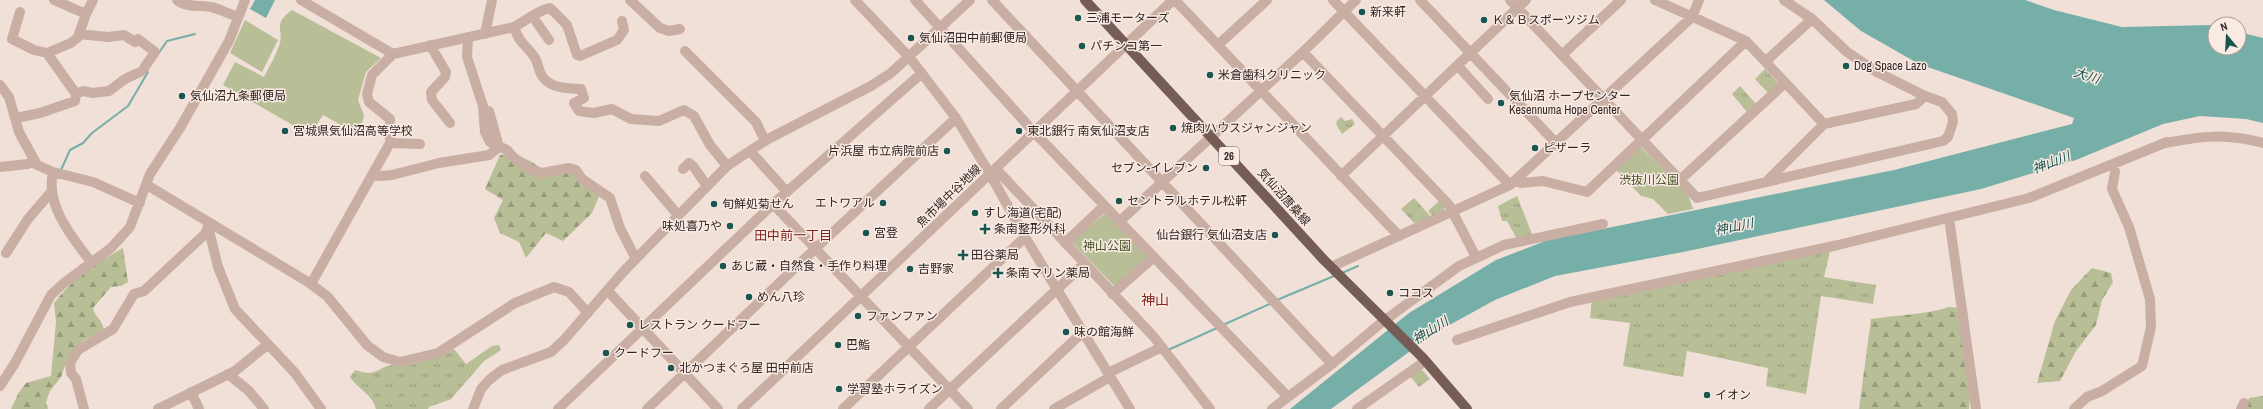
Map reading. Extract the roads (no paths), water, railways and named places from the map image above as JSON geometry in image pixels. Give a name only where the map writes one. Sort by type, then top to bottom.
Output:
[{"type":"main road","name":"気仙沼唐桑線","points":[[1085,0],[1331,267],[1387,322],[1467,409]]},
{"type":"street","points":[[54,0],[86,14]]},
{"type":"street","points":[[82,34],[79,34],[93,0]]},
{"type":"street","points":[[177,0],[181,3],[195,7],[211,7],[238,17]]},
{"type":"street","points":[[0,386],[15,363],[51,295],[64,283],[111,248],[130,227],[150,174],[180,128],[229,41],[245,0]]},
{"type":"street","points":[[301,0],[316,3],[393,54]]},
{"type":"street","points":[[486,34],[492,0]]},
{"type":"street","points":[[630,0],[660,28],[669,31],[680,29]]},
{"type":"street","points":[[855,0],[910,58],[956,118],[993,171],[1025,237],[1130,409]]},
{"type":"street","points":[[915,0],[941,27],[1034,132],[1153,258],[1287,396]]},
{"type":"street","points":[[473,409],[481,389],[488,380],[502,370],[551,352],[636,259],[727,166],[765,141],[871,86],[910,58],[970,0]]},
{"type":"street","points":[[992,0],[1161,183],[1332,364]]},
{"type":"street","points":[[1174,0],[1399,236]]},
{"type":"street","name":"魚市場中谷地線","points":[[742,409],[1174,0]]},
{"type":"street","points":[[1218,45],[1267,0]]},
{"type":"street","points":[[1333,0],[1425,97],[1513,183],[1543,181],[1586,192],[1746,41]]},
{"type":"street","points":[[1119,222],[1303,52],[1356,0]]},
{"type":"street","points":[[1420,0],[1472,53],[1556,144]]},
{"type":"street","points":[[1510,0],[1523,4],[1563,54],[1697,198],[1942,141],[1948,137],[1952,130],[1952,114],[1942,102],[1925,96],[1877,72],[1847,52],[1812,19],[1784,0]]},
{"type":"street","points":[[1563,54],[1621,0]]},
{"type":"street","points":[[1331,267],[1453,213],[1513,183],[1692,17],[1699,0]]},
{"type":"street","points":[[1659,1],[1746,41],[1824,124]]},
{"type":"street","points":[[1341,176],[1523,4]]},
{"type":"street","points":[[310,284],[390,143],[390,119],[369,102],[367,94],[372,75],[393,54],[514,27],[533,17],[541,5],[550,8],[567,25],[577,55],[580,56],[617,40],[624,30],[622,21]]},
{"type":"street","points":[[20,12],[12,39],[34,50],[47,53],[71,43],[82,34],[108,37],[124,35],[135,42],[138,39],[155,52],[142,71],[125,79],[109,91],[93,93],[84,91],[76,94]]},
{"type":"street","points":[[533,17],[549,40]]},
{"type":"street","points":[[1766,61],[1812,19]]},
{"type":"street","points":[[514,27],[519,41],[534,56],[541,74],[552,85],[563,88],[581,88],[584,98],[574,103],[579,111],[594,113],[612,109],[631,119],[659,121],[684,110],[694,116],[710,145],[727,166]]},
{"type":"street","points":[[468,38],[499,147]]},
{"type":"street","points":[[430,45],[446,72],[445,77],[431,92],[432,100],[450,124]]},
{"type":"street","points":[[685,51],[756,122],[765,141]]},
{"type":"street","points":[[1303,52],[1449,205],[1476,258]]},
{"type":"street","points":[[16,118],[40,113],[75,101],[76,94],[47,53]]},
{"type":"street","points":[[1458,66],[1488,99]]},
{"type":"street","points":[[558,409],[773,204],[922,73]]},
{"type":"street","points":[[1680,180],[1785,84]]},
{"type":"street","points":[[0,86],[9,96],[19,132],[37,165],[53,172],[93,182],[140,203]]},
{"type":"street","points":[[1767,181],[1824,124],[1916,104],[1925,96]]},
{"type":"street","points":[[647,409],[816,248],[956,118]]},
{"type":"street","points":[[1457,340],[1491,330],[1570,302],[1776,259],[2029,198],[2113,165],[2166,142],[2236,136],[2263,143]]},
{"type":"street","points":[[390,143],[420,144]]},
{"type":"street","points":[[372,175],[392,175],[439,163],[489,155],[499,147]]},
{"type":"street","points":[[499,147],[507,150],[514,158],[532,170],[542,173],[569,168],[576,170],[582,179],[610,198],[620,228],[636,259]]},
{"type":"street","points":[[750,151],[787,192]]},
{"type":"street","points":[[0,167],[28,164],[34,161]]},
{"type":"street","points":[[682,169],[689,163],[693,166],[707,186]]},
{"type":"street","points":[[2074,409],[2087,397],[2102,391],[2142,366],[2151,327],[2150,299],[2144,276],[2129,226],[2112,189],[2115,172],[2113,165]]},
{"type":"street","points":[[993,171],[1065,243],[1162,347],[1210,409]]},
{"type":"street","points":[[53,172],[50,185],[68,232],[92,262]]},
{"type":"street","points":[[645,176],[678,215]]},
{"type":"street","points":[[147,185],[207,225],[310,284],[327,296],[367,345],[383,357],[400,362],[438,353],[515,303],[554,287],[569,292],[588,313]]},
{"type":"street","points":[[6,253],[28,219],[52,191]]},
{"type":"street","points":[[773,204],[968,409]]},
{"type":"street","points":[[1065,243],[1104,206]]},
{"type":"street","points":[[1949,218],[1976,409]]},
{"type":"street","points":[[1272,409],[1287,396],[1332,364],[1459,266],[1504,245],[1603,224]]},
{"type":"street","points":[[207,225],[218,267],[235,309],[267,345],[295,373],[321,409]]},
{"type":"street","points":[[84,409],[76,379],[71,373],[70,363],[78,350],[113,329],[134,294],[144,291],[205,234],[207,225]]},
{"type":"street","points":[[843,409],[1025,237]]},
{"type":"street","points":[[1112,294],[1153,258]]},
{"type":"street","points":[[929,409],[1084,264]]},
{"type":"street","points":[[608,290],[684,374],[718,409]]},
{"type":"street","points":[[1001,409],[1083,332]]},
{"type":"street","points":[[158,409],[235,371],[267,345]]},
{"type":"street","points":[[1054,409],[1109,375],[1162,347]]},
{"type":"street","points":[[1357,409],[1422,361]]},
{"type":"street","points":[[228,374],[249,391],[264,409]]},
{"type":"street","points":[[191,392],[199,409]]},
{"type":"water","points":[[255,0],[275,0],[266,18],[250,9]]},
{"type":"water","points":[[1824,0],[2025,0],[2054,10],[2122,27],[2207,25],[2207,56],[2247,56],[2247,34],[2263,38],[2263,123],[2246,119],[2200,116],[2163,124],[2076,160],[1981,189],[1683,252],[1555,276],[1495,300],[1435,333],[1331,409],[1290,409],[1409,313],[1496,260],[1548,240],[1894,170],[2072,124],[2074,118],[1919,64],[1861,31]]},
{"type":"waterway","points":[[158,54],[167,41],[195,34]]},
{"type":"waterway","points":[[61,170],[70,150],[83,143],[92,133],[128,106],[148,72]]},
{"type":"waterway","points":[[1342,273],[1358,266]]},
{"type":"waterway","points":[[1277,300],[1334,276]]},
{"type":"waterway","points":[[1223,325],[1272,303]]},
{"type":"waterway","points":[[1168,350],[1217,328]]},
{"type":"place","name":"新来軒","points":[[1362,12]]},
{"type":"place","name":"三浦モーターズ","points":[[1078,18]]},
{"type":"place","name":"Ｋ＆Ｂスポーツジム","points":[[1484,20]]},
{"type":"place","name":"気仙沼田中前郵便局","points":[[911,38]]},
{"type":"place","name":"パチンコ第一","points":[[1082,46]]},
{"type":"place","name":"Dog Space Lazo","points":[[1846,66]]},
{"type":"place","name":"米倉歯科クリニック","points":[[1210,75]]},
{"type":"place","name":"気仙沼九条郵便局","points":[[182,96]]},
{"type":"place","name":"気仙沼 ホープセンター Kesennuma Hope Center","points":[[1501,103]]},
{"type":"place","name":"焼肉ハウスジャンジャン","points":[[1173,128]]},
{"type":"place","name":"宮城県気仙沼高等学校","points":[[285,131]]},
{"type":"place","name":"東北銀行 南気仙沼支店","points":[[1019,131]]},
{"type":"place","name":"ピザーラ","points":[[1535,148]]},
{"type":"place","name":"片浜屋 市立病院前店","points":[[947,151]]},
{"type":"place","name":"セブン-イレブン","points":[[1206,168]]},
{"type":"place","name":"セントラルホテル松軒","points":[[1119,201]]},
{"type":"place","name":"エトワアル","points":[[883,203]]},
{"type":"place","name":"旬鮮処菊せん","points":[[714,204]]},
{"type":"place","name":"すし海道(宅配)","points":[[975,213]]},
{"type":"place","name":"味処喜乃や","points":[[730,226]]},
{"type":"place","name":"条南整形外科","points":[[985,229]]},
{"type":"place","name":"宮登","points":[[866,233]]},
{"type":"place","name":"仙台銀行 気仙沼支店","points":[[1275,235]]},
{"type":"place","name":"田谷薬局","points":[[963,255]]},
{"type":"place","name":"あじ蔵・自然食・手作り料理","points":[[723,266]]},
{"type":"place","name":"吉野家","points":[[910,269]]},
{"type":"place","name":"条南マリン薬局","points":[[998,273]]},
{"type":"place","name":"ココス","points":[[1390,293]]},
{"type":"place","name":"めん八珍","points":[[749,297]]},
{"type":"place","name":"ファンファン","points":[[858,316]]},
{"type":"place","name":"レストラン クードフー","points":[[630,325]]},
{"type":"place","name":"味の館海鮮","points":[[1066,332]]},
{"type":"place","name":"巴鮨","points":[[838,345]]},
{"type":"place","name":"クードフー","points":[[606,353]]},
{"type":"place","name":"北かつまぐろ屋 田中前店","points":[[671,368]]},
{"type":"place","name":"学習塾ホライズン","points":[[839,389]]},
{"type":"place","name":"イオン","points":[[1707,395]]},
{"type":"district","name":"田中前一丁目","points":[[793,235]]},
{"type":"district","name":"神山","points":[[1155,300]]},
{"type":"water label","name":"大川","points":[[2087,75]]},
{"type":"water label","name":"神山川","points":[[2051,162]]},
{"type":"water label","name":"神山川","points":[[1734,226]]},
{"type":"water label","name":"神山川","points":[[1430,330]]},
{"type":"park label","name":"渋抜川公園","points":[[1649,180]]},
{"type":"park label","name":"神山公園","points":[[1107,246]]}]
